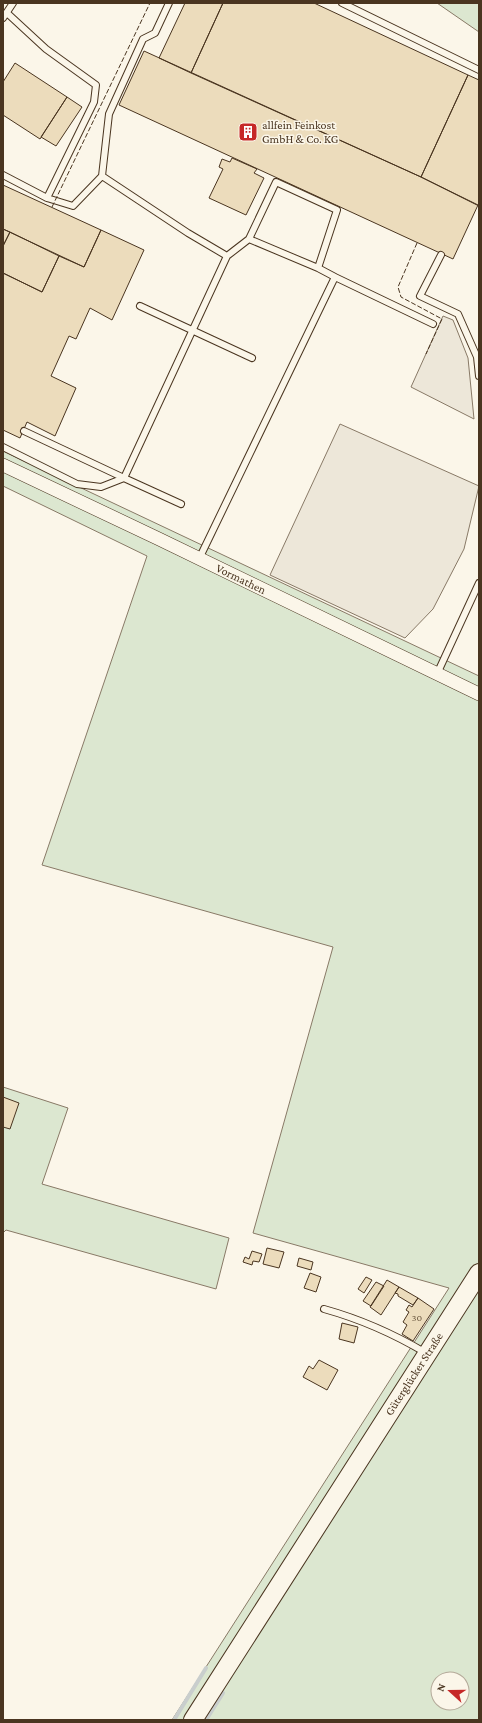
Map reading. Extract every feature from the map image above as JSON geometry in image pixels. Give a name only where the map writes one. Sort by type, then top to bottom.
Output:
[{"type":"street","name":"Vormathen","points":[[3,465],[479,694]]},
{"type":"street","name":"Güterglücker Straße","points":[[193,1720],[479,1273]]},
{"type":"lane","points":[[13,3],[5,15],[46,49],[96,85],[94,102],[47,198]]},
{"type":"lane","points":[[3,175],[47,198],[73,206],[102,176],[109,114],[143,39],[155,33],[169,3]]},
{"type":"lane","points":[[342,3],[479,70]]},
{"type":"lane","points":[[102,176],[188,233],[227,256]]},
{"type":"lane","points":[[3,447],[76,484],[101,487],[124,478],[227,256],[249,239],[276,182],[338,210],[318,268]]},
{"type":"lane","points":[[249,239],[318,268],[433,324]]},
{"type":"lane","points":[[441,256],[420,296],[458,314],[478,355],[479,376]]},
{"type":"lane","points":[[199,559],[335,277]]},
{"type":"lane","points":[[140,306],[252,358]]},
{"type":"lane","points":[[24,431],[181,504]]},
{"type":"lane","points":[[437,674],[479,583]]},
{"type":"lane","points":[[324,1309],[358,1319],[412,1345],[427,1354]]},
{"type":"green space","points":[[437,3],[479,3],[479,32]]},
{"type":"green space","points":[[3,451],[479,676],[479,1720],[172,1720],[449,1288],[253,1233],[333,947],[42,865],[147,556],[3,486]]},
{"type":"green space","points":[[3,1087],[68,1108],[42,1184],[229,1238],[216,1289],[6,1230],[3,1233]]},
{"type":"shaded area","points":[[443,316],[453,320],[468,358],[474,419],[411,387]]},
{"type":"shaded area","points":[[340,424],[479,486],[464,549],[433,609],[405,638],[270,575]]},
{"type":"building","points":[[185,3],[223,3],[191,73],[159,58]]},
{"type":"building","points":[[223,3],[314,3],[468,75],[421,177],[191,73]]},
{"type":"building","name":"allfein Feinkost GmbH & Co. KG","points":[[144,51],[421,177],[478,205],[453,259],[119,105]]},
{"type":"building","points":[[15,63],[67,97],[40,139],[3,115],[3,82]]},
{"type":"building","points":[[468,75],[479,80],[479,206],[421,177]]},
{"type":"building","points":[[67,97],[82,107],[56,146],[41,137]]},
{"type":"building","points":[[232,158],[257,169],[254,173],[264,178],[246,215],[209,198],[223,169],[219,167],[222,159],[230,162]]},
{"type":"building","points":[[3,185],[101,230],[84,267],[3,229]]},
{"type":"building","points":[[3,229],[10,232],[3,246]]},
{"type":"building","points":[[101,230],[144,250],[112,320],[90,308],[76,339],[69,336],[51,376],[76,388],[55,436],[27,422],[20,438],[3,430],[3,273],[42,292],[59,256],[84,267]]},
{"type":"building","points":[[10,232],[59,256],[42,292],[3,273],[3,246]]},
{"type":"building","points":[[3,1097],[19,1103],[10,1129],[3,1127]]},
{"type":"building","points":[[267,1248],[284,1252],[279,1268],[263,1264]]},
{"type":"building","points":[[252,1251],[262,1254],[259,1262],[253,1261],[252,1265],[243,1262],[245,1257],[249,1259]]},
{"type":"building","points":[[299,1258],[313,1262],[311,1270],[297,1266]]},
{"type":"building","points":[[310,1273],[321,1277],[316,1292],[304,1288]]},
{"type":"building","points":[[366,1277],[372,1280],[364,1293],[358,1289]]},
{"type":"building","points":[[387,1280],[399,1287],[381,1315],[370,1307]]},
{"type":"building","points":[[376,1282],[384,1286],[371,1306],[363,1301]]},
{"type":"building","points":[[399,1287],[418,1298],[413,1305],[395,1293]]},
{"type":"building","points":[[418,1298],[434,1309],[413,1341],[402,1334],[407,1325],[403,1322],[409,1312],[406,1310],[409,1305],[412,1307]]},
{"type":"building","points":[[342,1323],[358,1327],[354,1343],[339,1339]]},
{"type":"building","points":[[319,1360],[338,1370],[327,1390],[303,1377],[309,1366],[313,1369]]},
{"type":"waterway","points":[[174,1720],[206,1668]]},
{"type":"waterway","points":[[206,1720],[223,1693]]},
{"type":"fence","points":[[52,207],[150,3]]},
{"type":"fence","points":[[417,243],[398,287],[401,297],[442,319],[426,354]]},
{"type":"place","name":"allfein Feinkost GmbH & Co. KG","points":[[248,132]]}]
